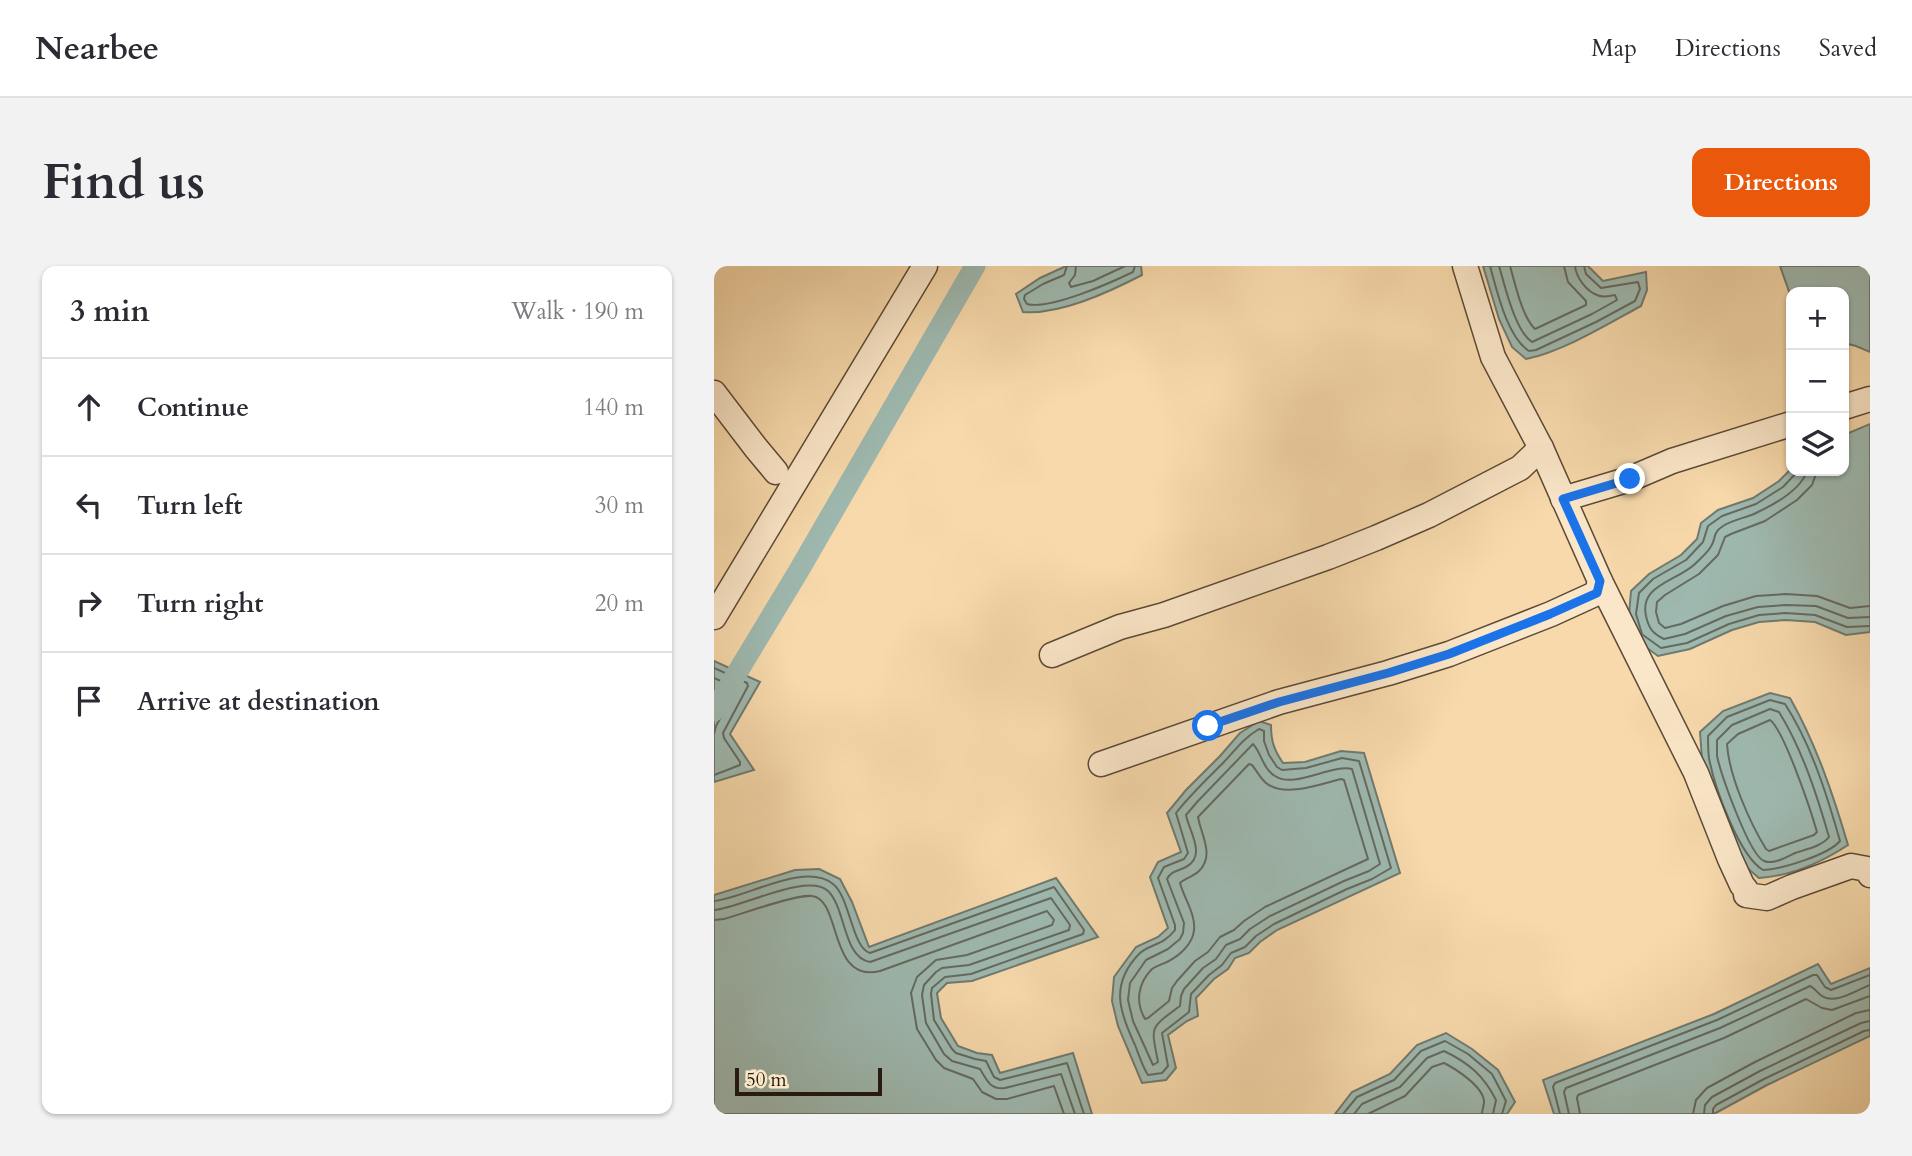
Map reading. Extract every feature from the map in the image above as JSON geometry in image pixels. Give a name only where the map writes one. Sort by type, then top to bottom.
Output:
[{"type":"street","points":[[714,617],[925,266]]},
{"type":"street","points":[[1465,266],[1493,357],[1541,448],[1600,581],[1696,773],[1746,895],[1767,898],[1851,866],[1867,869],[1870,875]]},
{"type":"street","points":[[714,393],[776,472]]},
{"type":"street","points":[[1849,406],[1870,400]]},
{"type":"street","points":[[1563,499],[1786,426]]},
{"type":"street","points":[[1052,655],[1120,627],[1164,615],[1376,538],[1429,515],[1520,468],[1541,448]]},
{"type":"street","points":[[1101,764],[1279,702],[1449,654],[1597,593],[1600,581]]},
{"type":"water","points":[[1066,266],[1141,266],[1142,275],[1100,295],[1068,306],[1023,312],[1016,294],[1040,278]]},
{"type":"water","points":[[1483,266],[1588,266],[1603,281],[1646,272],[1647,290],[1641,306],[1570,344],[1526,359],[1512,347],[1499,319]]},
{"type":"water","points":[[1780,266],[1870,266],[1870,352],[1849,344],[1849,287],[1787,287]]},
{"type":"water","points":[[1870,424],[1870,632],[1846,635],[1815,622],[1759,622],[1732,630],[1690,649],[1658,656],[1636,640],[1629,615],[1631,591],[1649,574],[1681,555],[1697,539],[1701,523],[1718,510],[1753,498],[1786,474],[1849,476],[1849,433]]},
{"type":"water","points":[[714,661],[760,682],[730,734],[754,770],[714,782]]},
{"type":"water","points":[[1770,693],[1790,698],[1799,715],[1823,770],[1848,845],[1806,867],[1759,878],[1746,867],[1702,759],[1700,732],[1723,711]]},
{"type":"water","points":[[1259,721],[1271,725],[1274,745],[1283,763],[1305,762],[1341,751],[1364,753],[1400,873],[1277,930],[1249,953],[1235,958],[1228,969],[1196,998],[1198,1016],[1168,1035],[1176,1068],[1166,1080],[1142,1083],[1118,1026],[1112,1001],[1114,977],[1136,947],[1158,937],[1168,928],[1150,877],[1158,862],[1181,852],[1167,813],[1240,733]]},
{"type":"water","points":[[819,869],[840,879],[869,947],[1056,878],[1098,937],[972,981],[947,983],[937,993],[941,1018],[958,1046],[992,1055],[1000,1073],[1073,1053],[1092,1114],[714,1114],[714,895],[795,870]]},
{"type":"water","points":[[1818,964],[1831,984],[1870,968],[1870,1036],[1767,1085],[1714,1114],[1554,1114],[1543,1080],[1714,1014]]},
{"type":"water","points":[[1446,1033],[1498,1070],[1515,1102],[1507,1114],[1335,1114],[1352,1092],[1390,1074],[1417,1045]]},
{"type":"waterway","points":[[714,711],[798,572],[975,266]]},
{"type":"route","points":[[1208,726],[1279,702],[1449,654],[1597,593],[1600,581],[1563,499],[1630,479]]}]
